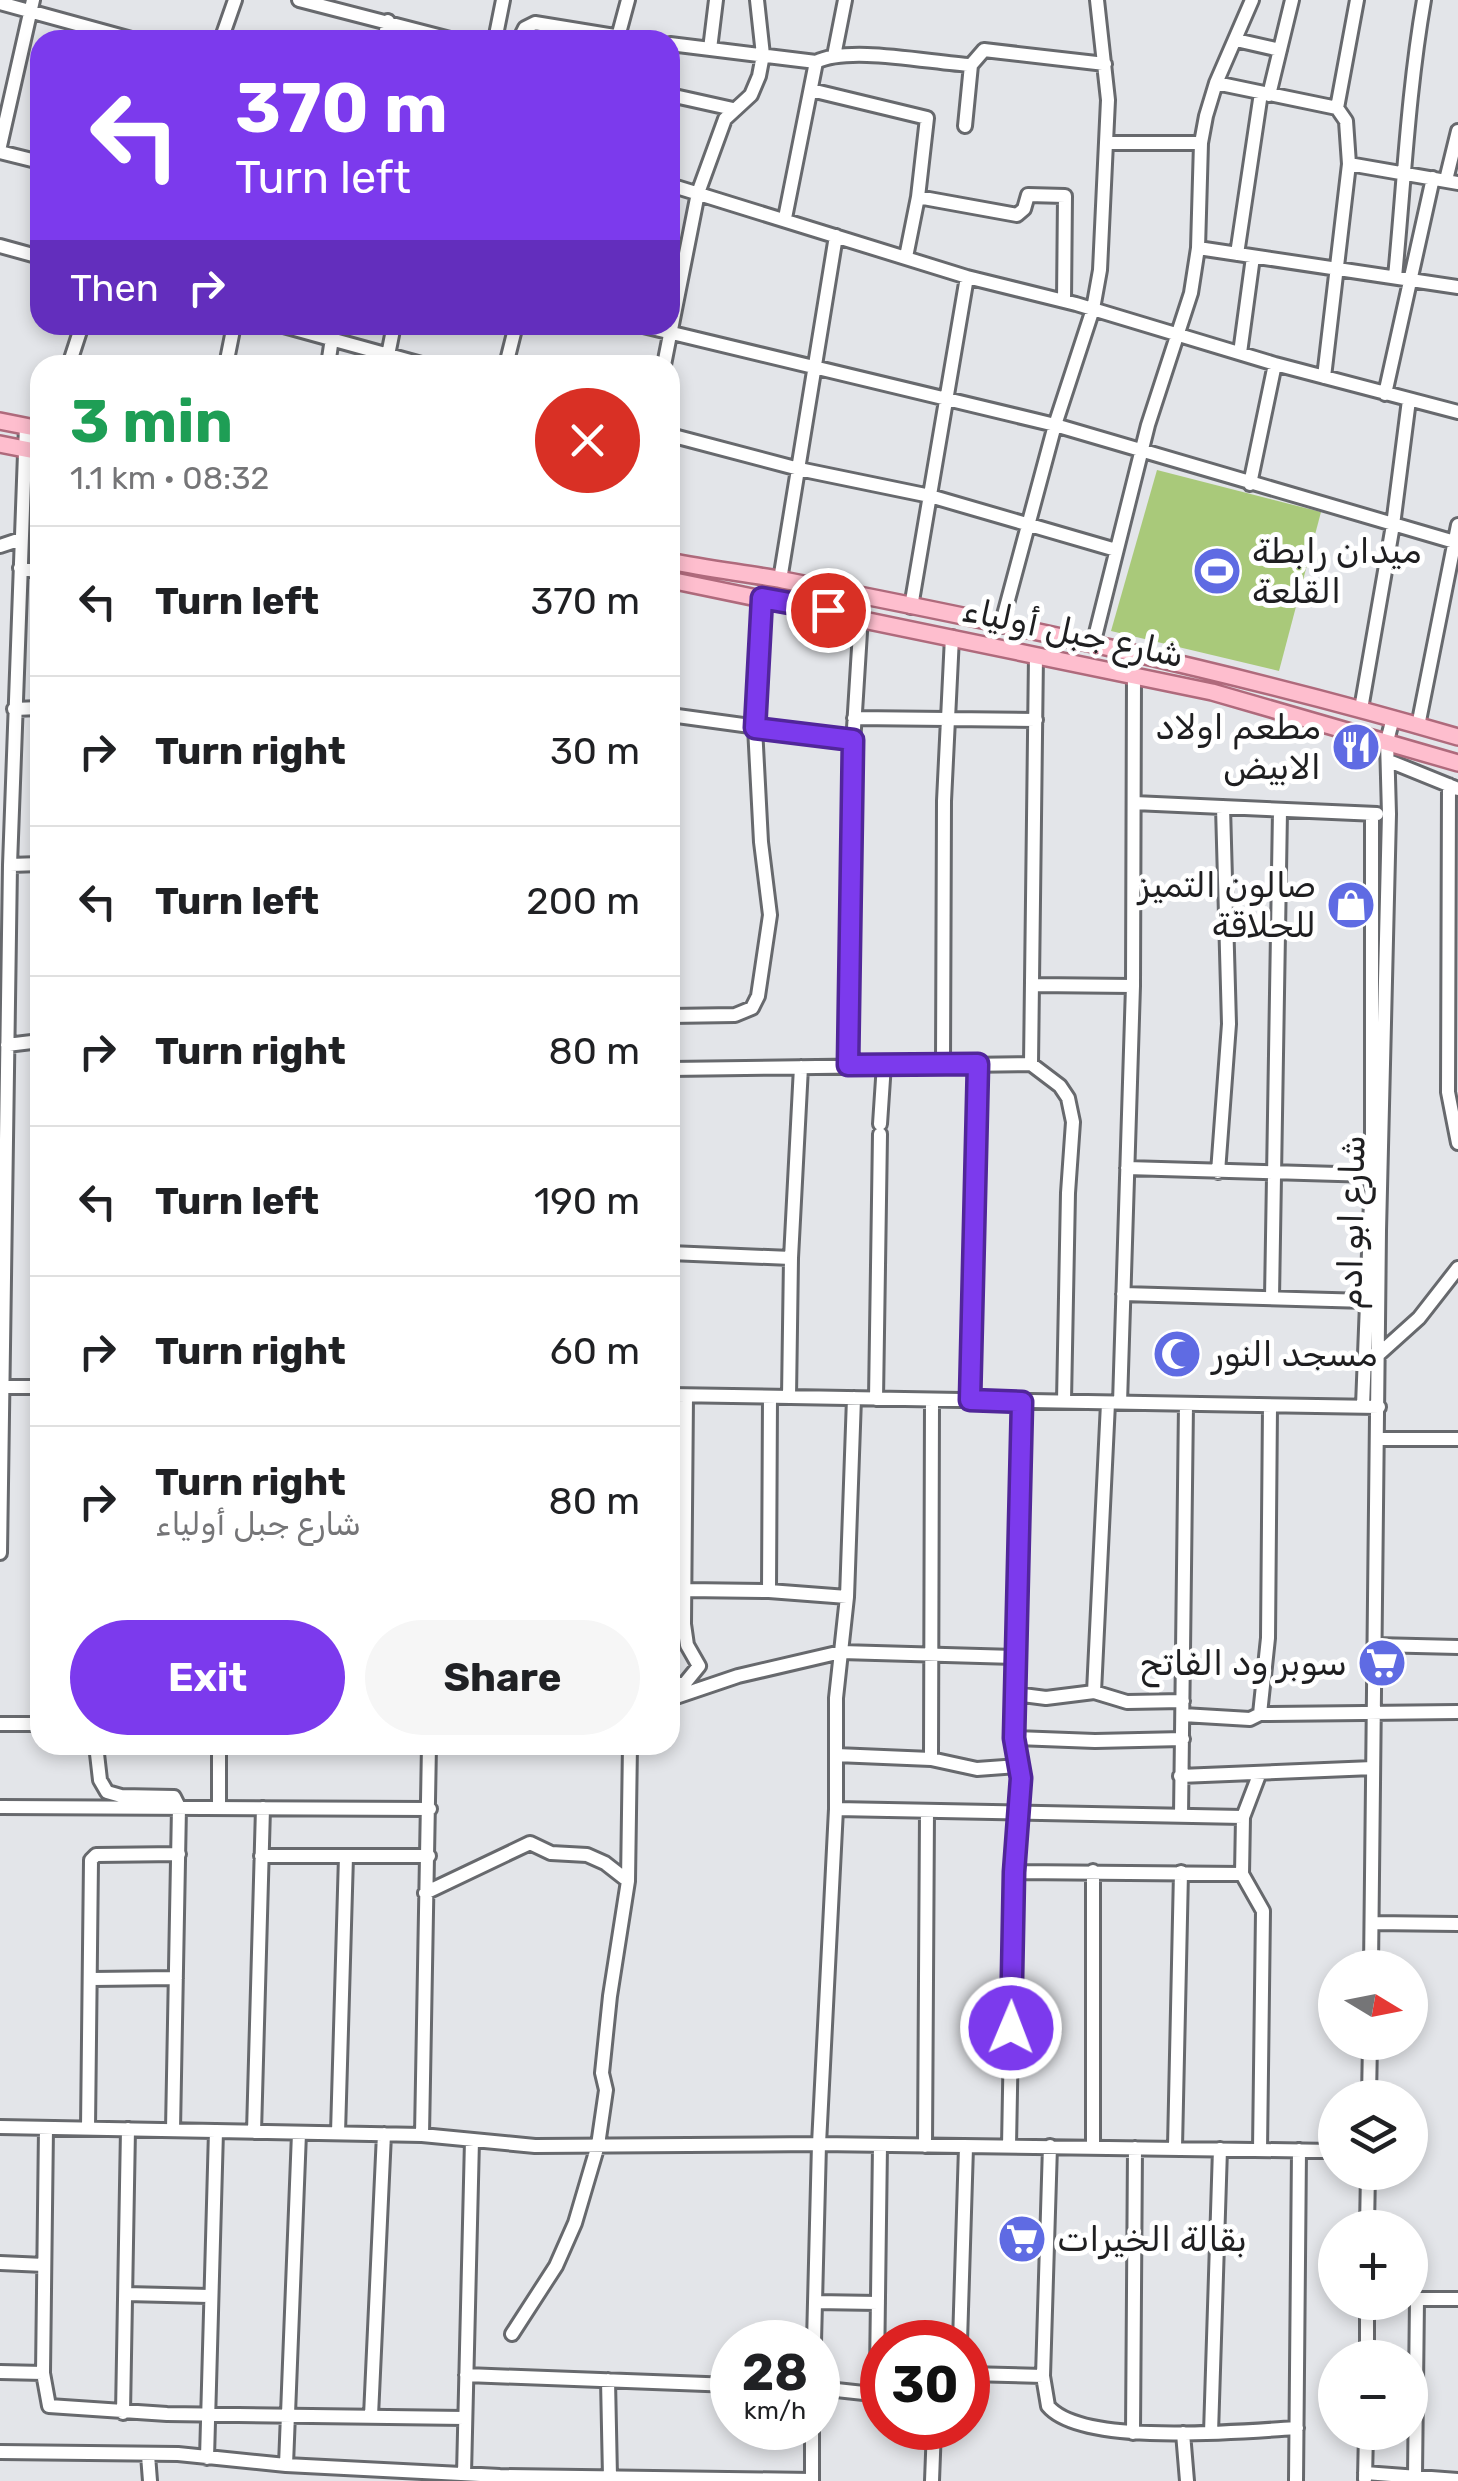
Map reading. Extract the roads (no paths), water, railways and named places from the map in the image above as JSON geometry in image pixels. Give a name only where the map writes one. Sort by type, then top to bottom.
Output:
[{"type":"main road","points":[[0,420],[30,426]]},
{"type":"main road","points":[[0,444],[30,451]]},
{"type":"main road","name":"شارع جبل أولياء","points":[[680,564],[780,580],[1093,644],[1361,709],[1458,738]]},
{"type":"main road","name":"شارع جبل أولياء","points":[[680,582],[861,616],[1273,707],[1458,762]]},
{"type":"street","points":[[224,30],[235,0]]},
{"type":"street","points":[[303,0],[352,6],[419,30]]},
{"type":"street","points":[[497,30],[503,0]]},
{"type":"street","points":[[615,30],[628,0]]},
{"type":"street","points":[[710,49],[716,0]]},
{"type":"street","points":[[680,283],[698,193],[720,129],[757,85],[763,55],[757,0]]},
{"type":"street","points":[[834,56],[845,0]]},
{"type":"street","points":[[1002,626],[1055,426],[1093,309],[1100,270],[1108,144],[1105,64],[1097,0]]},
{"type":"street","points":[[1093,644],[1141,452],[1191,293],[1198,248],[1201,144],[1216,82],[1252,0]]},
{"type":"street","points":[[1237,254],[1265,94],[1292,0]]},
{"type":"street","points":[[1324,376],[1348,164],[1346,120],[1338,108],[1358,0]]},
{"type":"street","points":[[1395,277],[1410,127],[1408,99],[1424,0]]},
{"type":"street","points":[[0,3],[32,6],[95,30]]},
{"type":"street","points":[[30,159],[0,149],[32,6]]},
{"type":"street","points":[[386,30],[388,21]]},
{"type":"street","points":[[524,30],[535,22],[574,30]]},
{"type":"street","points":[[1236,40],[1280,50]]},
{"type":"street","points":[[680,45],[816,62],[834,56],[970,65]]},
{"type":"street","points":[[965,126],[970,65],[982,52],[1105,64]]},
{"type":"street","points":[[785,218],[816,62]]},
{"type":"street","points":[[1216,82],[1338,108]]},
{"type":"street","points":[[810,90],[926,118],[918,197],[906,257]]},
{"type":"street","points":[[680,97],[733,110]]},
{"type":"street","points":[[1385,394],[1410,278],[1446,180],[1458,131]]},
{"type":"street","points":[[1108,144],[1201,144]]},
{"type":"street","points":[[1348,164],[1446,180]]},
{"type":"street","points":[[680,188],[966,276],[1458,412]]},
{"type":"street","points":[[918,197],[1017,216],[1022,213],[1028,195],[1065,196],[1064,301]]},
{"type":"street","points":[[780,580],[836,236]]},
{"type":"street","points":[[0,246],[30,254]]},
{"type":"street","points":[[1198,248],[1458,288]]},
{"type":"street","points":[[1240,353],[1254,258]]},
{"type":"street","points":[[911,607],[966,276]]},
{"type":"street","points":[[314,335],[373,355]]},
{"type":"street","points":[[329,355],[332,335]]},
{"type":"street","points":[[678,335],[947,397],[1456,542]]},
{"type":"street","points":[[1250,484],[1274,364]]},
{"type":"street","points":[[1361,709],[1393,524],[1409,400]]},
{"type":"street","points":[[680,438],[799,469],[930,496],[1116,550]]},
{"type":"street","points":[[0,1553],[2,1145],[7,1046],[3,1015],[10,864],[6,825],[21,539],[30,467]]},
{"type":"street","points":[[1418,726],[1458,526]]},
{"type":"street","points":[[0,546],[21,539]]},
{"type":"street","points":[[20,568],[30,570]]},
{"type":"street","points":[[680,1016],[735,1016],[752,1008],[758,996],[770,915],[761,842],[755,728],[762,598]]},
{"type":"street","points":[[848,1065],[853,740],[861,616]]},
{"type":"street","points":[[943,1064],[947,722],[952,637]]},
{"type":"street","points":[[1032,1064],[1036,654]]},
{"type":"street","points":[[1094,1692],[1123,1294],[1133,986],[1134,676]]},
{"type":"street","points":[[14,709],[30,708]]},
{"type":"street","points":[[680,716],[853,740]]},
{"type":"street","points":[[854,718],[1036,720]]},
{"type":"street","name":"شارع ابو ادم","points":[[1371,1950],[1387,741],[1393,718]]},
{"type":"street","points":[[1389,761],[1454,787],[1453,1092],[1458,1143]]},
{"type":"street","points":[[1134,803],[1389,814]]},
{"type":"street","points":[[1218,1172],[1229,1024],[1223,808]]},
{"type":"street","points":[[1272,1298],[1280,810]]},
{"type":"street","points":[[1363,1406],[1372,1175],[1372,815]]},
{"type":"street","points":[[10,864],[30,864]]},
{"type":"street","points":[[1033,984],[1133,986]]},
{"type":"street","points":[[7,1046],[30,1043]]},
{"type":"street","points":[[876,1399],[884,1064]]},
{"type":"street","points":[[970,1400],[978,1064]]},
{"type":"street","points":[[680,1069],[1032,1064],[1060,1086],[1068,1098],[1073,1122],[1064,1401]]},
{"type":"street","points":[[790,1398],[800,1068]]},
{"type":"street","points":[[1127,1168],[1372,1175]]},
{"type":"street","points":[[680,1253],[792,1258]]},
{"type":"street","points":[[1380,1354],[1419,1318],[1458,1268]]},
{"type":"street","points":[[1123,1294],[1367,1302]]},
{"type":"street","points":[[3,1387],[30,1387]]},
{"type":"street","points":[[680,1396],[1378,1407]]},
{"type":"street","points":[[680,1608],[684,1590],[686,1396]]},
{"type":"street","points":[[770,1397],[770,1591]]},
{"type":"street","points":[[815,2320],[836,1809],[836,1698],[847,1598],[854,1398]]},
{"type":"street","points":[[930,1759],[932,1400]]},
{"type":"street","points":[[1009,2146],[1014,1872],[1020,1813],[1020,1766],[1014,1738],[1022,1402]]},
{"type":"street","points":[[1181,1816],[1186,1404]]},
{"type":"street","points":[[1260,1714],[1268,1638],[1270,1406]]},
{"type":"street","points":[[1379,1439],[1458,1439]]},
{"type":"street","points":[[684,1590],[770,1591],[847,1598]]},
{"type":"street","points":[[680,1629],[699,1666],[680,1684]]},
{"type":"street","points":[[1376,1645],[1458,1647]]},
{"type":"street","points":[[680,1696],[738,1676],[841,1652],[1016,1657]]},
{"type":"street","points":[[1015,1694],[1046,1698],[1094,1692],[1128,1702],[1250,1718],[1260,1714],[1458,1712]]},
{"type":"street","points":[[0,1724],[30,1724]]},
{"type":"street","points":[[1014,1738],[1183,1739]]},
{"type":"street","points":[[97,1755],[100,1780],[107,1792],[121,1796],[174,1796],[179,1807],[173,2130]]},
{"type":"street","points":[[219,1755],[219,1807]]},
{"type":"street","points":[[422,2135],[429,1755]]},
{"type":"street","points":[[512,2334],[556,2266],[598,2145],[606,2090],[602,2073],[610,1996],[628,1882],[630,1755]]},
{"type":"street","points":[[836,1755],[930,1759],[977,1768],[1020,1766]]},
{"type":"street","points":[[1180,1776],[1373,1768]]},
{"type":"street","points":[[1259,1774],[1244,1817],[1242,1874],[1262,1911],[1260,2150]]},
{"type":"street","points":[[0,1808],[430,1809]]},
{"type":"street","points":[[254,2132],[263,1808]]},
{"type":"street","points":[[836,1809],[1244,1817]]},
{"type":"street","points":[[925,2146],[928,1811]]},
{"type":"street","points":[[425,1892],[530,1843],[551,1853],[587,1855],[605,1863],[628,1882]]},
{"type":"street","points":[[88,2128],[92,1856],[179,1854]]},
{"type":"street","points":[[262,1856],[429,1856]]},
{"type":"street","points":[[338,2133],[346,1856]]},
{"type":"street","points":[[1093,2147],[1094,1871]]},
{"type":"street","points":[[1014,1872],[1242,1874]]},
{"type":"street","points":[[1175,2147],[1182,1872]]},
{"type":"street","points":[[1372,1923],[1458,1924]]},
{"type":"street","points":[[92,1979],[176,1978]]},
{"type":"street","points":[[0,2127],[422,2135],[535,2146],[819,2144],[1318,2151]]},
{"type":"street","points":[[46,2128],[43,2373],[46,2401],[53,2408],[465,2418]]},
{"type":"street","points":[[123,2412],[128,2129]]},
{"type":"street","points":[[208,2458],[216,2131]]},
{"type":"street","points":[[286,2465],[299,2133]]},
{"type":"street","points":[[371,2416],[384,2134]]},
{"type":"street","points":[[464,2474],[472,2140]]},
{"type":"street","points":[[879,2320],[880,2145]]},
{"type":"street","points":[[1050,2146],[1043,2376],[1048,2406],[1060,2419],[1133,2433],[1298,2428]]},
{"type":"street","points":[[961,2320],[966,2147]]},
{"type":"street","points":[[1133,2433],[1135,2148]]},
{"type":"street","points":[[1211,2433],[1220,2149]]},
{"type":"street","points":[[1296,2481],[1299,2150]]},
{"type":"street","points":[[0,2264],[44,2265]]},
{"type":"street","points":[[126,2294],[209,2296]]},
{"type":"street","points":[[1428,2299],[1458,2299]]},
{"type":"street","points":[[815,2302],[878,2302]]},
{"type":"street","points":[[1414,2320],[1415,2476]]},
{"type":"street","points":[[0,2372],[43,2373]]},
{"type":"street","points":[[466,2374],[710,2384]]},
{"type":"street","points":[[990,2375],[1043,2376]]},
{"type":"street","points":[[608,2380],[610,2476]]},
{"type":"street","points":[[1183,2433],[1187,2481]]},
{"type":"street","points":[[0,2452],[208,2458],[340,2474],[812,2480],[812,2450]]},
{"type":"street","points":[[932,2481],[933,2450]]},
{"type":"street","points":[[1366,2450],[1365,2477],[1458,2480]]},
{"type":"street","points":[[148,2455],[150,2481]]},
{"type":"place","name":"ميدان رابطة القلعة","points":[[1217,571]]},
{"type":"place","name":"مطعم اولاد الابيض","points":[[1356,747]]},
{"type":"place","name":"صالون التميز للحلاقة","points":[[1351,905]]},
{"type":"place","name":"مسجد النور","points":[[1177,1354]]},
{"type":"place","name":"سوبر ود الفاتح","points":[[1382,1663]]},
{"type":"place","name":"بقالة الخيرات","points":[[1022,2239]]}]
